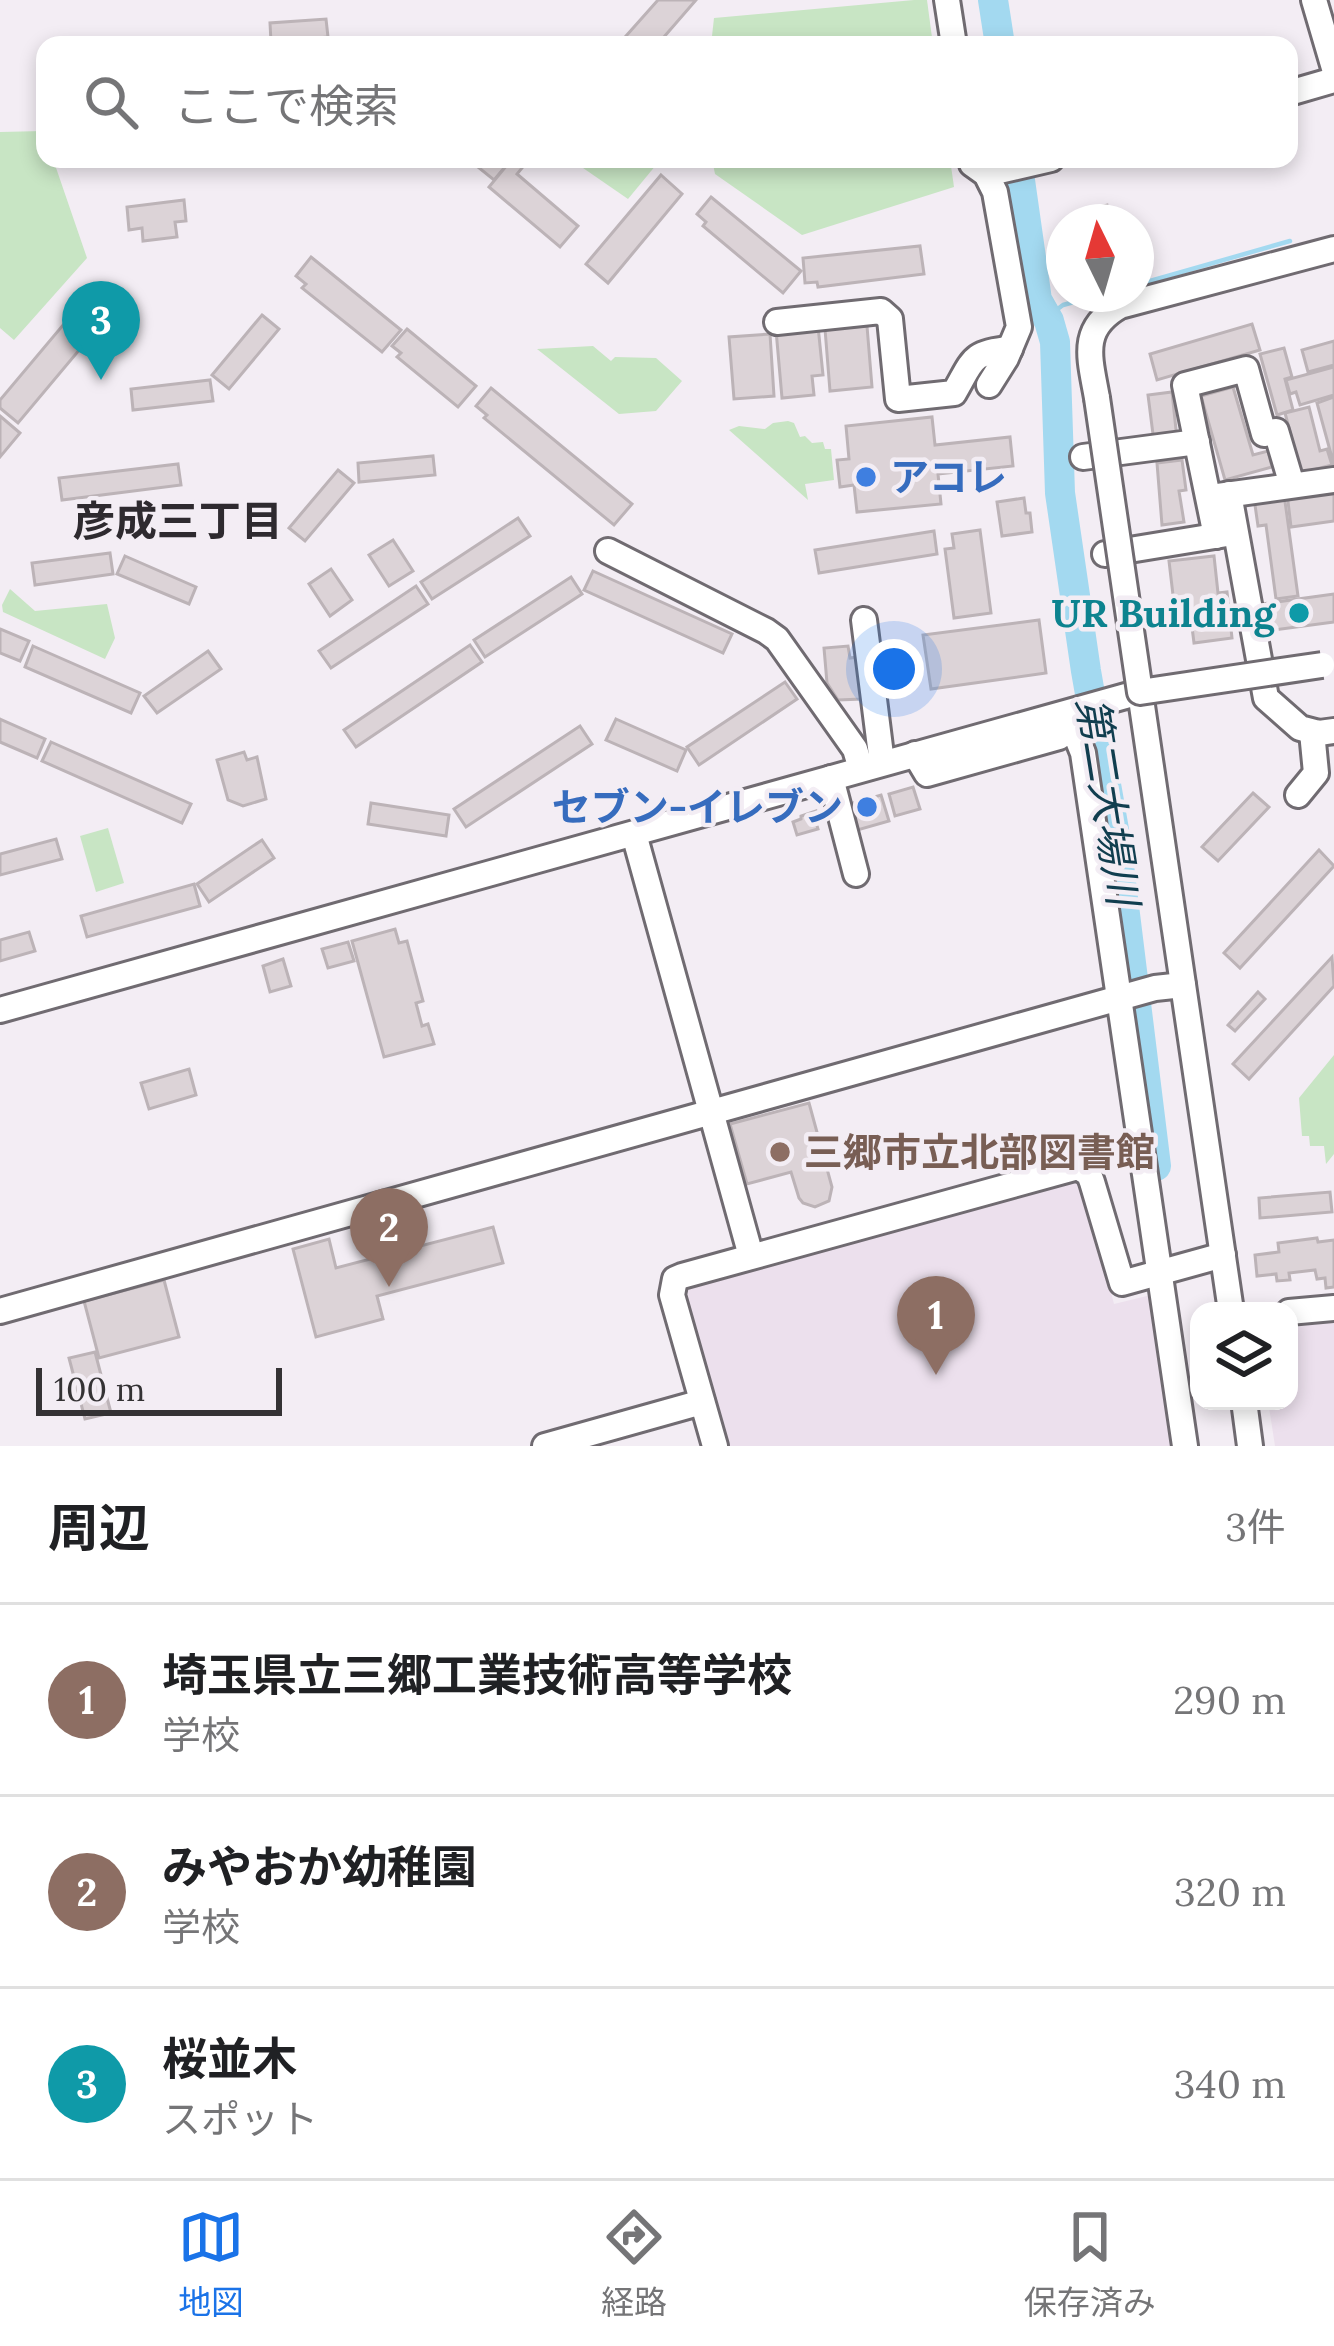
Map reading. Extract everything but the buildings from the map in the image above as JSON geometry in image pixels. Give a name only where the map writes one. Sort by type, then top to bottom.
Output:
[{"type":"street","points":[[947,0],[953,36]]},
{"type":"street","points":[[1314,0],[1334,68]]},
{"type":"street","points":[[1298,90],[1334,80]]},
{"type":"street","points":[[986,168],[998,206],[1018,327],[989,385]]},
{"type":"street","points":[[1228,1302],[1211,1258],[1183,985],[1090,342],[1104,315],[1120,306],[1334,249]]},
{"type":"street","points":[[776,322],[881,311],[890,319],[898,399],[954,393],[975,357],[985,351],[1010,349]]},
{"type":"street","points":[[1292,485],[1276,431],[1264,434],[1246,369],[1185,386],[1196,442],[1219,496],[1266,698],[1300,728],[1323,732],[1316,773],[1298,795]]},
{"type":"street","points":[[1083,457],[1196,442]]},
{"type":"street","points":[[1219,496],[1334,479]]},
{"type":"street","points":[[1105,554],[1226,534]]},
{"type":"street","points":[[608,550],[777,639],[872,766]]},
{"type":"street","points":[[864,620],[872,766]]},
{"type":"street","points":[[0,1010],[1140,692],[1328,664]]},
{"type":"street","points":[[916,754],[927,774],[1058,737],[1068,730],[1083,753],[1185,1446]]},
{"type":"street","points":[[831,778],[856,874]]},
{"type":"street","points":[[634,834],[751,1256]]},
{"type":"street","points":[[0,1311],[1154,988],[1183,985]]},
{"type":"street","points":[[715,1446],[672,1286],[682,1276],[1078,1167],[1089,1174],[1122,1283],[1211,1258]]},
{"type":"street","points":[[1298,1311],[1334,1308]]},
{"type":"street","points":[[544,1446],[702,1402]]},
{"type":"street","points":[[1245,1410],[1250,1446]]},
{"type":"shaded area","points":[[1073,1180],[1083,1185],[1114,1304],[1151,1295],[1156,1299],[1177,1446],[726,1446],[683,1297],[691,1287]]},
{"type":"shaded area","points":[[1334,1322],[1334,1446],[1275,1446],[1269,1410],[1298,1410],[1298,1327]]},
{"type":"green space","points":[[927,0],[932,36],[712,36],[714,18]]},
{"type":"green space","points":[[36,131],[36,168],[56,168],[87,258],[14,340],[0,328],[0,132]]},
{"type":"green space","points":[[583,168],[654,168],[628,199]]},
{"type":"green space","points":[[714,168],[951,168],[954,187],[802,235],[715,174]]},
{"type":"green space","points":[[593,346],[611,361],[615,357],[656,358],[682,381],[656,411],[619,414],[537,349]]},
{"type":"green space","points":[[788,421],[800,437],[823,442],[825,449],[831,449],[834,480],[805,484],[808,500],[729,430],[739,426],[765,429]]},
{"type":"green space","points":[[10,589],[35,611],[107,604],[115,638],[105,659],[3,612]]},
{"type":"green space","points":[[108,828],[124,883],[96,892],[80,836]]},
{"type":"green space","points":[[1334,1055],[1334,1154],[1326,1164],[1324,1146],[1310,1146],[1309,1136],[1302,1136],[1299,1098]]},
{"type":"waterway","name":"第二大場川","points":[[993,0],[999,36]]},
{"type":"waterway","name":"第二大場川","points":[[1018,168],[1037,300],[1055,342],[1060,493],[1116,841],[1156,1166]]},
{"type":"waterway","points":[[1154,280],[1290,241]]},
{"type":"waterway","points":[[1047,317],[1054,312]]},
{"type":"place","name":"桜並木","points":[[101,380]]},
{"type":"place","name":"アコレ","points":[[866,477]]},
{"type":"place","name":"UR Building","points":[[1299,613]]},
{"type":"place","name":"セブン-イレブン","points":[[867,807]]},
{"type":"place","name":"三郷市立北部図書館","points":[[780,1152]]},
{"type":"place","name":"みやおか幼稚園","points":[[389,1287]]},
{"type":"place","name":"埼玉県立三郷工業技術高等学校","points":[[936,1375]]},
{"type":"district","name":"彦成三丁目","points":[[178,521]]}]
